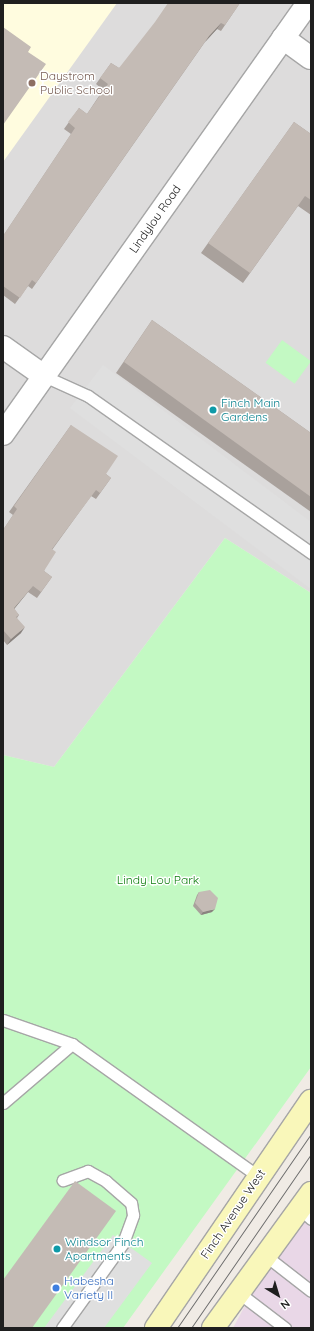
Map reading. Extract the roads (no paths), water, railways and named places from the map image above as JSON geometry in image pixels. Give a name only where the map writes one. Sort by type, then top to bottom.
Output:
[{"type":"main road","name":"Finch Avenue West","points":[[156,1328],[258,1176],[311,1101]]},
{"type":"main road","points":[[213,1328],[266,1256],[307,1207]]},
{"type":"street","name":"Lindylou Road","points":[[3,434],[308,3]]},
{"type":"street","points":[[283,38],[311,58]]},
{"type":"street","points":[[3,347],[44,376]]},
{"type":"lane","points":[[44,376],[88,396],[311,553]]},
{"type":"lane","points":[[3,1020],[72,1044],[258,1176]]},
{"type":"lane","points":[[3,1103],[72,1044]]},
{"type":"lane","points":[[62,1328],[123,1244],[133,1215],[131,1203],[106,1180],[88,1171],[63,1180]]},
{"type":"lane","points":[[266,1256],[311,1291]]},
{"type":"lane","points":[[239,1293],[285,1328]]},
{"type":"tram line","points":[[177,1328],[311,1134]]},
{"type":"tram line","points":[[191,1328],[311,1154]]},
{"type":"place","name":"Daystrom Public School","points":[[32,83]]},
{"type":"place","name":"Finch Main Gardens","points":[[213,410]]},
{"type":"place","name":"Windsor Finch Apartments","points":[[57,1249]]},
{"type":"place","name":"Habesha Variety II","points":[[56,1288]]},
{"type":"park label","name":"Lindy Lou Park","points":[[158,880]]}]
